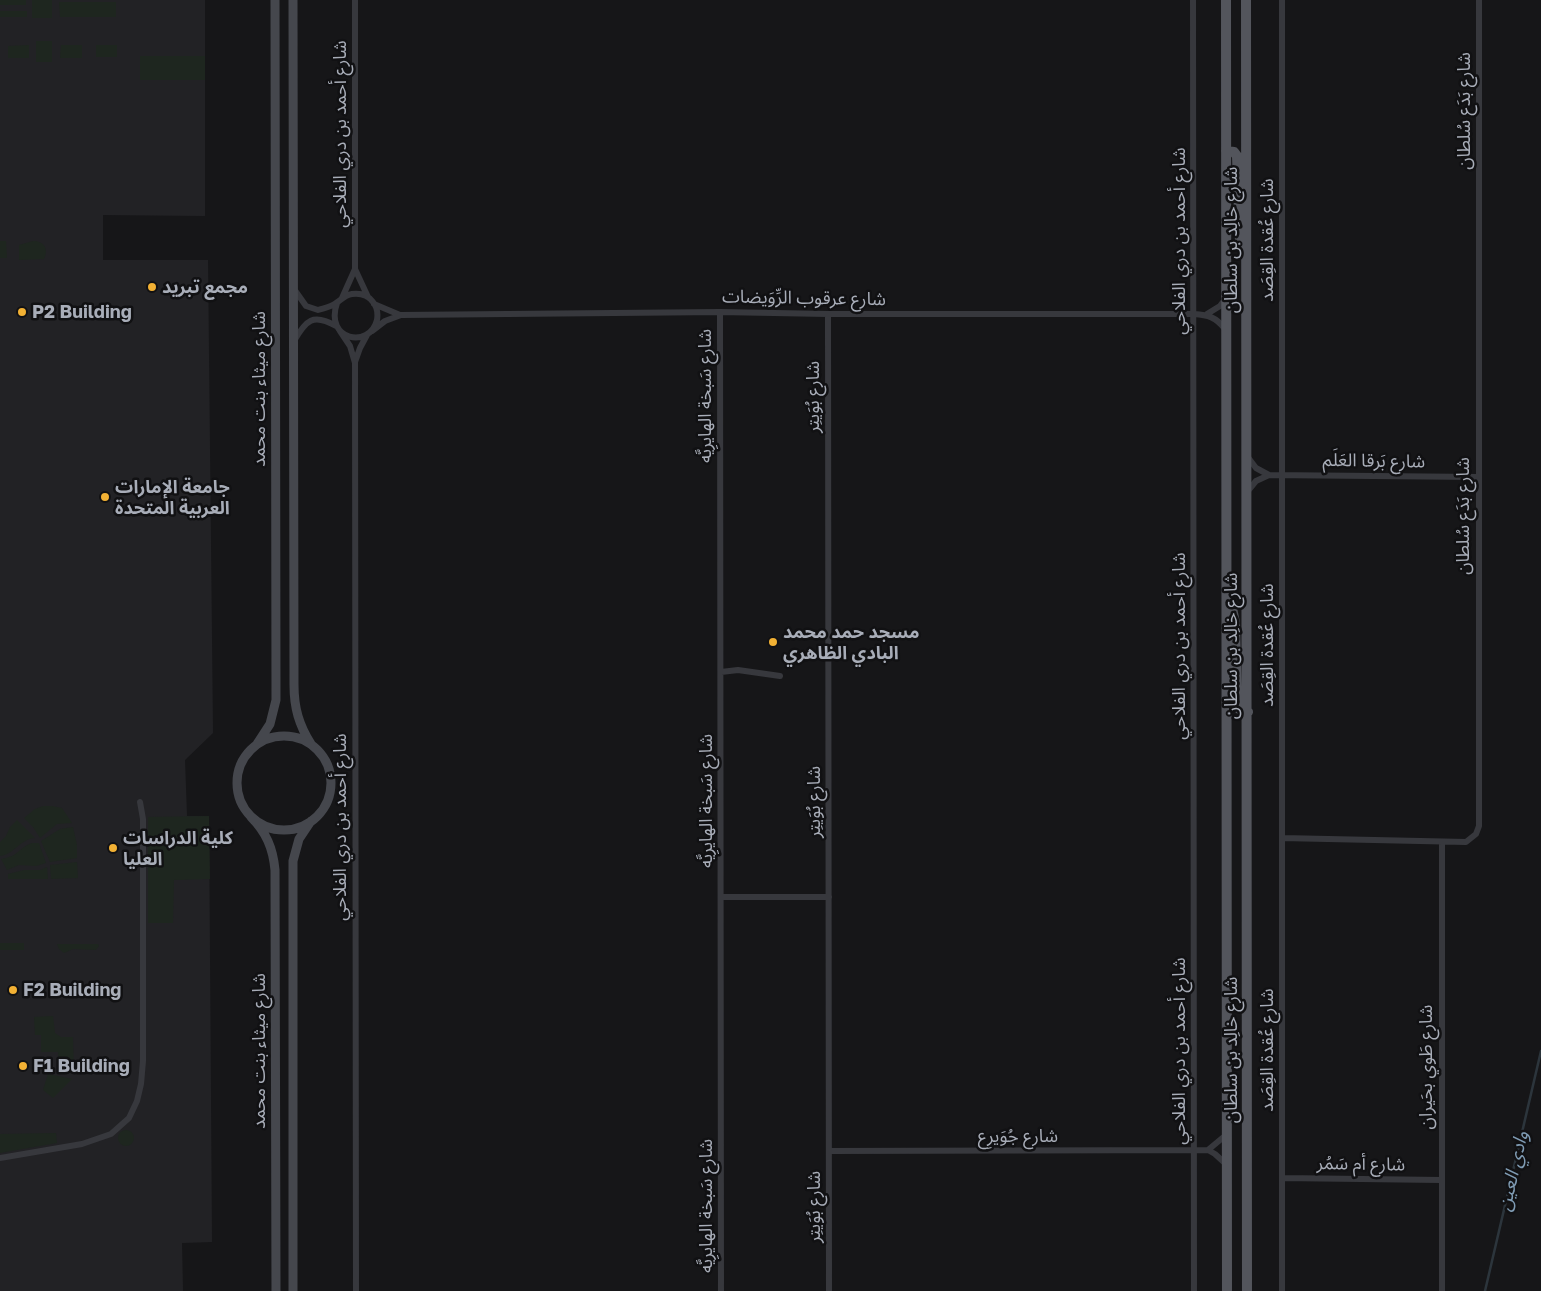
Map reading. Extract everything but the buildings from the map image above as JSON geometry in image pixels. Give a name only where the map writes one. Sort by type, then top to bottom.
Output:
[{"type":"main road","name":"شارع ميثاء بنت محمد","points":[[257,744],[270,724],[276,700],[276,0]]},
{"type":"main road","name":"شارع ميثاء بنت محمد","points":[[293,0],[294,698],[299,722],[311,744]]},
{"type":"main road","name":"شارع خالِد بن سلطان","points":[[1226,0],[1227,1291]]},
{"type":"main road","name":"شارع خالِد بن سلطان","points":[[1246,0],[1247,1291]]},
{"type":"main road","points":[[1226,151],[1232,150],[1237,156],[1240,244],[1247,269]]},
{"type":"main road","points":[[1227,596],[1234,616],[1238,707],[1242,711],[1248,712]]},
{"type":"main road","points":[[288,736],[311,744],[326,761],[331,782],[326,804],[311,821],[297,828],[280,830],[265,826],[251,817],[239,798],[237,776],[242,761],[251,749],[272,737],[288,736]]},
{"type":"main road","name":"شارع ميثاء بنت محمد","points":[[251,817],[266,835],[274,858],[275,870],[276,1291]]},
{"type":"main road","name":"شارع ميثاء بنت محمد","points":[[293,1291],[294,861],[299,839],[311,821]]},
{"type":"street","name":"شارع أحمد بن دري الفلاحي","points":[[355,0],[355,269],[368,297]]},
{"type":"street","name":"شارع أحمد بن دري الفلاحي","points":[[1193,0],[1194,1291]]},
{"type":"street","name":"شارع عُقدة القِصَد","points":[[1282,0],[1282,1291]]},
{"type":"street","name":"شارع بَدَع سُلطان","points":[[1282,838],[1466,842],[1476,834],[1480,822],[1478,478],[1479,0]]},
{"type":"street","name":"شارع أحمد بن دري الفلاحي","points":[[340,300],[355,269]]},
{"type":"street","points":[[293,342],[302,327],[311,320],[323,320],[353,337],[369,332],[377,318],[374,304],[368,297],[355,293],[318,310],[312,309],[301,301],[294,289]]},
{"type":"street","points":[[1227,298],[1220,306],[1207,314],[1220,323],[1227,332]]},
{"type":"street","points":[[338,329],[334,312],[340,300]]},
{"type":"street","name":"شارع عرقوب الرِّوَيضات","points":[[374,304],[401,315]]},
{"type":"street","name":"شارع عرقوب الرِّوَيضات","points":[[369,332],[385,321],[401,315],[720,312],[828,314],[1207,314]]},
{"type":"street","name":"شارع سَبخة الهايرِيَّه","points":[[720,312],[721,1291]]},
{"type":"street","name":"شارع بُوَيتِر","points":[[828,314],[829,1291]]},
{"type":"street","name":"شارع أحمد بن دري الفلاحي","points":[[338,329],[350,346],[355,363],[356,1291]]},
{"type":"street","name":"شارع أحمد بن دري الفلاحي","points":[[355,363],[360,348],[369,332]]},
{"type":"street","points":[[1247,456],[1256,468],[1269,475]]},
{"type":"street","points":[[1247,492],[1256,481],[1269,475]]},
{"type":"street","name":"شارع بَرقا العَلَم","points":[[1269,475],[1478,478]]},
{"type":"street","points":[[721,672],[738,670],[780,676]]},
{"type":"street","points":[[0,1158],[75,1146],[111,1134],[129,1118],[138,1101],[141,1084],[143,1032],[144,819],[140,802]]},
{"type":"street","name":"شارع طَوي بحَيران","points":[[1442,842],[1442,1291]]},
{"type":"street","points":[[721,897],[829,897]]},
{"type":"street","points":[[1227,1135],[1208,1150],[1227,1165]]},
{"type":"street","name":"شارع جُوَيرِع","points":[[829,1151],[1208,1150]]},
{"type":"street","name":"شارع أم سَمُر","points":[[1282,1178],[1441,1180]]},
{"type":"shaded area","name":"جامعة الإمارات العربية المتحدة","points":[[0,0],[205,0],[205,216],[103,215],[103,260],[208,260],[213,733],[185,760],[187,816],[209,816],[212,1242],[182,1243],[183,1291],[0,1291]]},
{"type":"shaded area","points":[[0,0],[26,0],[26,5],[0,5]]},
{"type":"shaded area","points":[[32,0],[52,0],[52,18],[32,18]]},
{"type":"shaded area","points":[[59,2],[116,2],[116,17],[60,17]]},
{"type":"shaded area","points":[[0,11],[27,11],[27,17],[0,17]]},
{"type":"shaded area","points":[[36,41],[52,41],[52,62],[36,62]]},
{"type":"shaded area","points":[[29,45],[29,58],[8,58],[8,46]]},
{"type":"shaded area","points":[[61,45],[82,45],[82,58],[60,58]]},
{"type":"shaded area","points":[[96,45],[117,45],[117,57],[96,57]]},
{"type":"shaded area","points":[[140,56],[205,56],[205,80],[140,80]]},
{"type":"shaded area","points":[[0,241],[6,241],[7,258],[0,258]]},
{"type":"shaded area","points":[[33,241],[43,244],[46,249],[44,259],[19,260],[19,245]]},
{"type":"shaded area","points":[[43,806],[62,808],[72,823],[57,824],[40,838],[24,818],[35,809]]},
{"type":"shaded area","points":[[209,816],[210,879],[174,880],[173,923],[148,923],[148,817]]},
{"type":"shaded area","points":[[17,820],[35,838],[25,841],[5,855],[0,856],[0,842]]},
{"type":"shaded area","points":[[73,827],[77,845],[77,858],[50,862],[41,841],[60,829]]},
{"type":"shaded area","points":[[32,843],[39,843],[46,863],[36,866],[19,865],[7,870],[1,859],[12,856]]},
{"type":"shaded area","points":[[77,862],[78,878],[51,879],[50,865]]},
{"type":"shaded area","points":[[47,867],[48,879],[8,879],[8,874],[24,870],[40,870]]},
{"type":"shaded area","points":[[0,943],[24,943],[24,950],[0,950]]},
{"type":"shaded area","points":[[57,944],[98,944],[99,946],[96,950],[73,949],[64,953]]},
{"type":"shaded area","points":[[53,1016],[55,1033],[61,1037],[73,1037],[74,1072],[59,1072],[58,1052],[41,1052],[41,1035],[35,1035],[34,1017]]},
{"type":"shaded area","points":[[48,1074],[72,1079],[53,1098],[43,1090]]},
{"type":"shaded area","points":[[123,1130],[129,1130],[134,1135],[132,1144],[123,1146],[118,1141],[118,1135]]},
{"type":"shaded area","points":[[56,1133],[57,1143],[0,1153],[0,1134]]},
{"type":"waterway","name":"وادي العين","points":[[1485,1291],[1541,1051]]},
{"type":"place","name":"مجمع تبريد","points":[[152,287]]},
{"type":"place","name":"P2 Building","points":[[22,312]]},
{"type":"place","name":"جامعة الإمارات العربية المتحدة","points":[[105,497]]},
{"type":"place","name":"مسجد حمد محمد البادي الظاهري","points":[[773,642]]},
{"type":"place","name":"كلية الدراسات العليا","points":[[113,848]]},
{"type":"place","name":"F2 Building","points":[[13,990]]},
{"type":"place","name":"F1 Building","points":[[23,1066]]}]
